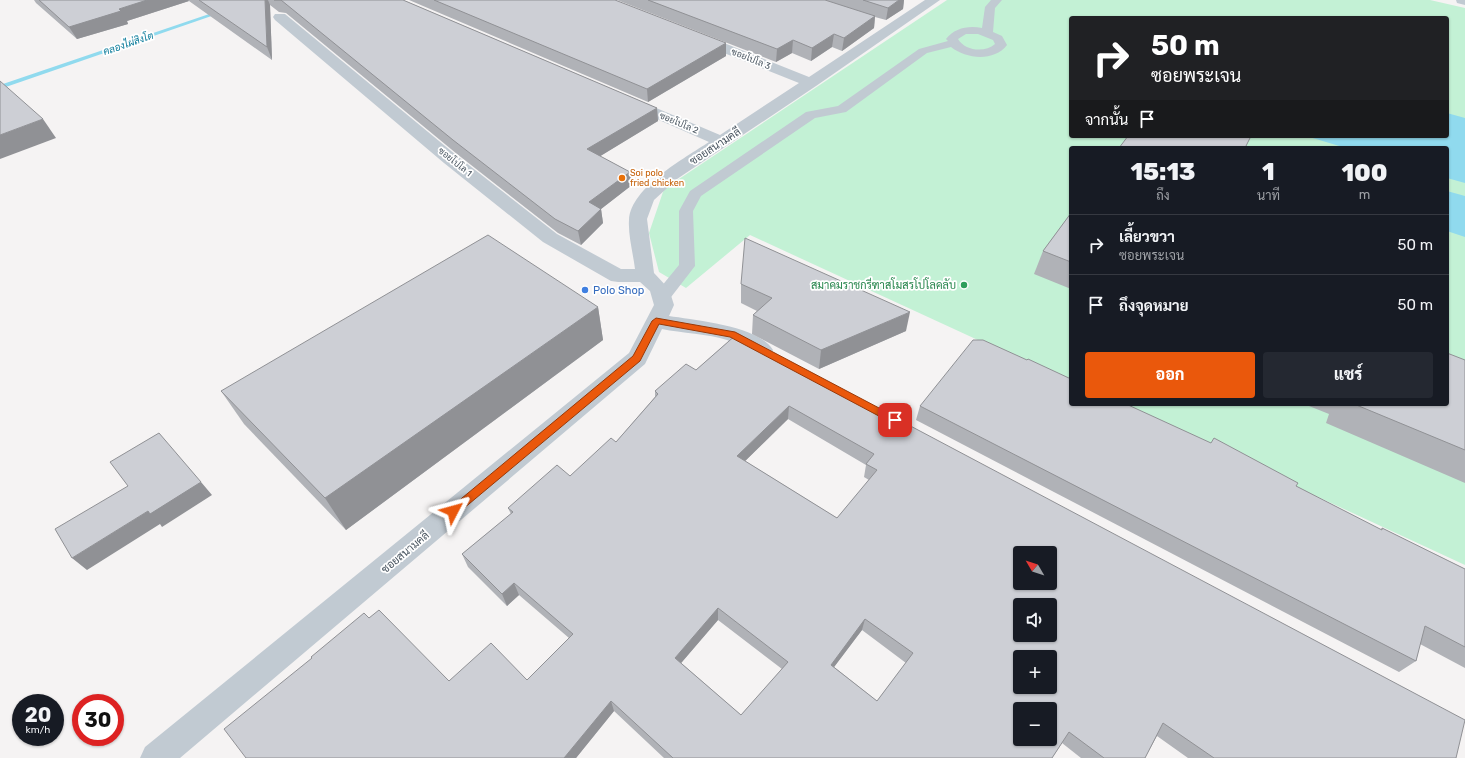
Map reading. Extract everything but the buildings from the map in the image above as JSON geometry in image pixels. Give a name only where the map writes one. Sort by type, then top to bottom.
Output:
[{"type":"street","name":"ซอยสนามคลี","points":[[645,276],[638,220],[646,198],[671,175],[811,83],[883,26],[934,0]]},
{"type":"street","name":"ซอยโปโล 1","points":[[280,17],[438,149],[550,238],[618,276],[645,276]]},
{"type":"street","name":"ซอยโปโล 3","points":[[690,35],[811,83]]},
{"type":"street","name":"ซอยโปโล 2","points":[[620,98],[722,142]]},
{"type":"street","points":[[645,276],[659,289],[662,297]]},
{"type":"street","name":"ซอยสนามคลี","points":[[156,758],[637,358],[664,305],[662,297]]},
{"type":"street","points":[[656,321],[732,334],[781,360]]},
{"type":"lane","points":[[987,33],[990,7],[998,0]]},
{"type":"lane","points":[[662,297],[687,266],[686,211],[695,194],[811,115],[842,109],[923,51],[953,43],[963,50],[970,52],[994,51],[1001,45],[998,38],[987,33],[964,31],[954,36],[952,39],[953,43]]},
{"type":"green space","name":"สมาคมราชกรีฑาสโมสรโปโลคลับ","points":[[947,0],[1430,0],[1465,8],[1465,565],[1121,406],[1449,406],[1449,146],[1069,146],[1069,382],[750,235],[686,288],[659,272],[649,233],[664,189]]},
{"type":"water","points":[[1449,114],[1465,118],[1465,183],[1449,179],[1449,146],[1339,146],[1313,138],[1449,138]]},
{"type":"water","points":[[1449,192],[1465,196],[1465,237],[1449,232]]},
{"type":"waterway","name":"คลองไผ่สิงโต","points":[[0,87],[223,11]]},
{"type":"place","name":"Soi polo fried chicken","points":[[622,178]]},
{"type":"place","name":"สมาคมราชกรีฑาสโมสรโปโลคลับ","points":[[964,285]]},
{"type":"place","name":"Polo Shop","points":[[585,290]]},
{"type":"route","points":[[453,511],[637,358],[656,321],[732,334],[895,420]]}]
